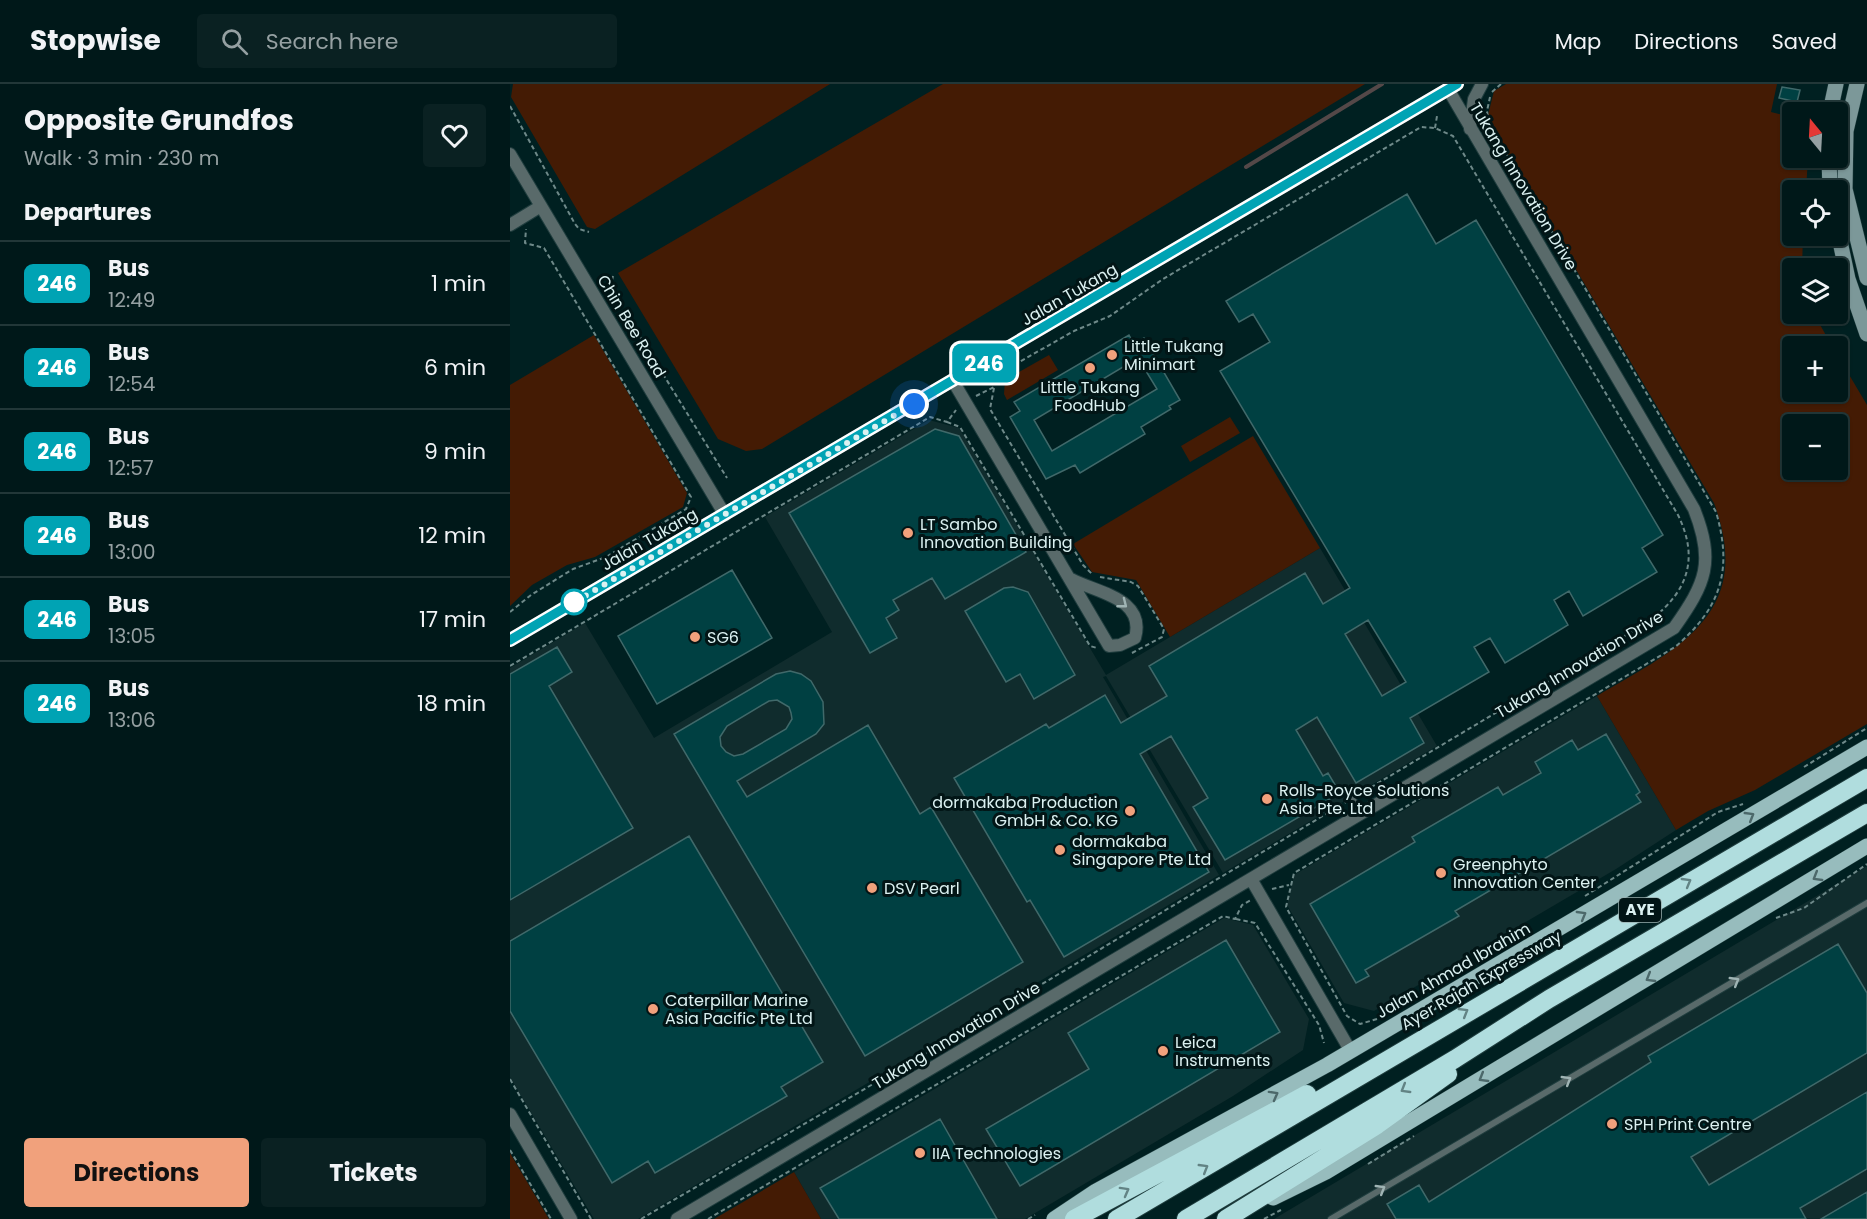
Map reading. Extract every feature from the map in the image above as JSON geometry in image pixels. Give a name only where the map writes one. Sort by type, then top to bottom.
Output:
[{"type":"highway","name":"Ayer Rajah Expressway","points":[[1117,1219],[1414,1042],[1867,778]]},
{"type":"highway","name":"AYE","points":[[1186,1219],[1455,1059],[1549,999],[1867,813]]},
{"type":"highway","points":[[1074,1219],[1279,1107],[1414,1042]]},
{"type":"highway","points":[[1228,1219],[1446,1077],[1455,1059]]},
{"type":"main road","points":[[1832,102],[1836,84]]},
{"type":"main road","points":[[1857,84],[1846,131],[1845,189],[1867,278]]},
{"type":"main road","points":[[1841,246],[1848,279],[1865,325]]},
{"type":"main road","name":"Jalan Ahmad Ibrahim","points":[[1054,1219],[1096,1191],[1350,1050],[1867,747]]},
{"type":"main road","points":[[1228,1219],[1326,1172],[1867,846]]},
{"type":"street","points":[[1470,129],[1474,99],[1482,84]]},
{"type":"street","name":"Tukang Innovation Drive","points":[[677,1219],[1674,628],[1698,594],[1706,562],[1705,535],[1694,509],[1470,129],[1453,87]]},
{"type":"street","name":"Jalan Tukang","points":[[510,640],[1453,87]]},
{"type":"street","name":"Chin Bee Road","points":[[510,154],[725,515]]},
{"type":"street","points":[[510,225],[541,206]]},
{"type":"street","points":[[953,381],[1109,646],[1120,645],[1135,638],[1138,624],[1136,617],[1122,600],[1071,579]]},
{"type":"street","points":[[1251,879],[1350,1050]]},
{"type":"street","points":[[510,1114],[571,1219]]},
{"type":"lane","points":[[1352,798],[1360,814]]},
{"type":"lane","points":[[1330,1219],[1867,903]]},
{"type":"path","points":[[1379,1018],[1360,1024],[1347,1016],[1286,907],[1289,885],[1294,873],[1675,647],[1699,627],[1713,602],[1722,574],[1725,549],[1716,512],[1489,124],[1488,101],[1492,91],[1501,84]]},
{"type":"path","points":[[510,106],[575,224],[579,229],[589,232]]},
{"type":"path","points":[[1436,128],[1437,116]]},
{"type":"path","points":[[641,1219],[947,1041],[1648,622],[1668,607],[1681,589],[1686,575],[1689,556],[1684,528],[1454,136],[1436,128],[1421,127],[1163,279],[1110,316],[1074,331],[998,374],[990,409],[1083,565],[1092,575],[1131,582],[1138,586],[1164,629],[1162,637],[1135,653],[1125,654]]},
{"type":"path","points":[[510,612],[531,595],[573,569],[606,557],[686,509],[691,497],[544,248],[525,243],[528,214]]},
{"type":"path","points":[[613,276],[611,285],[613,293],[727,478]]},
{"type":"path","points":[[947,422],[951,413],[994,387]]},
{"type":"path","points":[[510,666],[930,417],[960,427],[1090,646],[1098,649]]},
{"type":"path","points":[[1803,768],[1867,728]]},
{"type":"path","points":[[1582,898],[1718,812],[1750,801]]},
{"type":"path","points":[[1235,919],[1242,905],[1276,887],[1289,885]]},
{"type":"path","points":[[708,1219],[1223,916],[1255,923],[1319,1024],[1324,1043]]},
{"type":"path","points":[[510,1080],[591,1219]]},
{"type":"path","points":[[510,1150],[551,1219]]},
{"type":"path","points":[[1028,1219],[1035,1215]]},
{"type":"shaded area","points":[[513,84],[830,84],[595,229],[587,227],[511,97]]},
{"type":"shaded area","points":[[943,84],[1365,84],[762,449],[746,451],[718,439],[618,273]]},
{"type":"shaded area","points":[[1506,84],[1777,84],[1771,112],[1782,115],[1782,168],[1807,168],[1807,180],[1782,180],[1782,246],[1803,246],[1802,258],[1782,258],[1782,324],[1820,324],[1826,336],[1782,336],[1782,402],[1848,402],[1848,373],[1867,405],[1867,724],[1755,790],[1708,811],[1676,830],[1597,696],[1656,661],[1681,643],[1702,623],[1717,600],[1725,573],[1724,541],[1714,503],[1487,119],[1494,91]]},
{"type":"shaded area","points":[[594,335],[687,493],[683,507],[595,557],[567,565],[532,585],[510,606],[510,385]]},
{"type":"shaded area","points":[[1049,355],[1058,370],[1007,400],[1004,394],[1005,380]]},
{"type":"shaded area","points":[[1230,417],[1240,433],[1190,462],[1181,446]]},
{"type":"shaded area","points":[[929,420],[959,428],[1106,675],[1320,548],[1437,746],[1223,873],[1106,676],[1103,677],[1219,875],[638,1219],[594,1219],[510,1077],[510,668],[585,623],[654,738],[832,632],[765,517]]},
{"type":"shaded area","points":[[1253,436],[1320,548],[1170,637],[1136,580],[1092,572],[1073,544]]},
{"type":"shaded area","points":[[1597,696],[1676,830],[1616,869],[1374,1011],[1344,1003],[1287,905],[1294,875]]},
{"type":"shaded area","points":[[1867,866],[1867,1219],[1274,1219]]},
{"type":"shaded area","points":[[1224,918],[1253,925],[1309,1019],[1303,1050],[1233,1096],[1025,1219],[821,1219],[794,1172]]},
{"type":"shaded area","points":[[510,1153],[549,1219],[510,1219]]},
{"type":"shaded area","points":[[794,1172],[821,1219],[714,1219]]},
{"type":"building","points":[[1782,87],[1800,90],[1797,102],[1779,98]]},
{"type":"building","points":[[1407,194],[1436,244],[1476,220],[1663,535],[1642,548],[1657,572],[1583,616],[1569,591],[1554,600],[1568,625],[1505,663],[1490,638],[1474,647],[1489,672],[1410,718],[1424,743],[1356,783],[1317,717],[1296,730],[1323,776],[1328,773],[1340,793],[1225,860],[1193,807],[1208,798],[1171,736],[1140,754],[1209,872],[1064,957],[1030,900],[1027,902],[954,778],[1046,724],[1049,728],[1105,695],[1121,723],[1167,696],[1149,666],[1305,573],[1323,604],[1350,588],[1220,371],[1270,342],[1253,314],[1239,322],[1226,301]],"holes":[[[1368,620],[1406,682],[1382,696],[1345,634]]]},
{"type":"building","points":[[1129,335],[1134,344],[1144,338],[1180,400],[1169,406],[1171,409],[1141,427],[1145,434],[1080,473],[1075,465],[1046,479],[1010,417],[1020,411],[1014,402]],"holes":[[[1138,358],[1157,389],[1052,451],[1034,420]]]},
{"type":"building","name":"LT Sambo Innovation Building","points":[[935,429],[959,436],[1026,552],[945,599],[932,578],[893,600],[899,610],[886,618],[897,638],[870,653],[789,513]]},
{"type":"building","name":"SG6","points":[[732,570],[772,638],[657,704],[618,636]]},
{"type":"building","points":[[1013,587],[1028,592],[1075,675],[1034,699],[1020,674],[1006,682],[965,611],[1004,588]]},
{"type":"building","points":[[557,647],[572,672],[549,686],[633,828],[510,900],[510,674]]},
{"type":"building","name":"DSV Pearl","points":[[790,671],[801,674],[811,681],[823,702],[824,724],[816,734],[737,781],[747,797],[868,725],[920,814],[931,807],[1023,962],[865,1056],[674,734],[776,674]],"holes":[[[777,700],[789,707],[792,719],[786,729],[743,754],[734,756],[721,746],[720,737],[727,726],[769,701]]]},
{"type":"building","name":"Greenphyto Innovation Center","points":[[1606,734],[1640,792],[1636,795],[1641,802],[1455,911],[1459,916],[1365,970],[1369,976],[1356,983],[1310,904],[1415,842],[1412,837],[1498,787],[1503,795],[1541,773],[1535,762],[1572,740],[1578,750]]},
{"type":"building","points":[[689,836],[823,1062],[781,1087],[787,1096],[655,1173],[648,1161],[612,1183],[510,1011],[510,941]]},
{"type":"building","name":"Leica Instruments","points":[[1226,940],[1280,1032],[1020,1186],[986,1129],[1089,1069],[1068,1033]]},
{"type":"building","points":[[1838,944],[1867,993],[1867,1053],[1691,1157],[1709,1185],[1867,1092],[1867,1169],[1800,1208],[1806,1219],[1396,1219],[1387,1204],[1419,1185],[1429,1202],[1651,1062],[1648,1056]]},
{"type":"building","name":"IIA Technologies","points":[[940,1119],[997,1219],[839,1219],[820,1188]]},
{"type":"building","points":[[1867,1192],[1867,1219],[1821,1219]]},
{"type":"waterway","points":[[1246,167],[1382,84]]},
{"type":"bus line","name":"246","points":[[510,640],[1156,263],[1457,84]]},
{"type":"place","name":"Little Tukang Minimart","points":[[1112,355]]},
{"type":"place","name":"Little Tukang FoodHub","points":[[1090,368]]},
{"type":"place","name":"LT Sambo Innovation Building","points":[[908,533]]},
{"type":"place","name":"SG6","points":[[695,637]]},
{"type":"place","name":"Rolls-Royce Solutions Asia Pte. Ltd","points":[[1267,799]]},
{"type":"place","name":"dormakaba Production GmbH & Co. KG","points":[[1130,811]]},
{"type":"place","name":"dormakaba Singapore Pte Ltd","points":[[1060,850]]},
{"type":"place","name":"Greenphyto Innovation Center","points":[[1441,873]]},
{"type":"place","name":"DSV Pearl","points":[[872,888]]},
{"type":"place","name":"Caterpillar Marine Asia Pacific Pte Ltd","points":[[653,1009]]},
{"type":"place","name":"Leica Instruments","points":[[1163,1051]]},
{"type":"place","name":"SPH Print Centre","points":[[1612,1124]]},
{"type":"place","name":"IIA Technologies","points":[[920,1153]]},
{"type":"route","points":[[574,602],[566,607],[914,404]]}]
